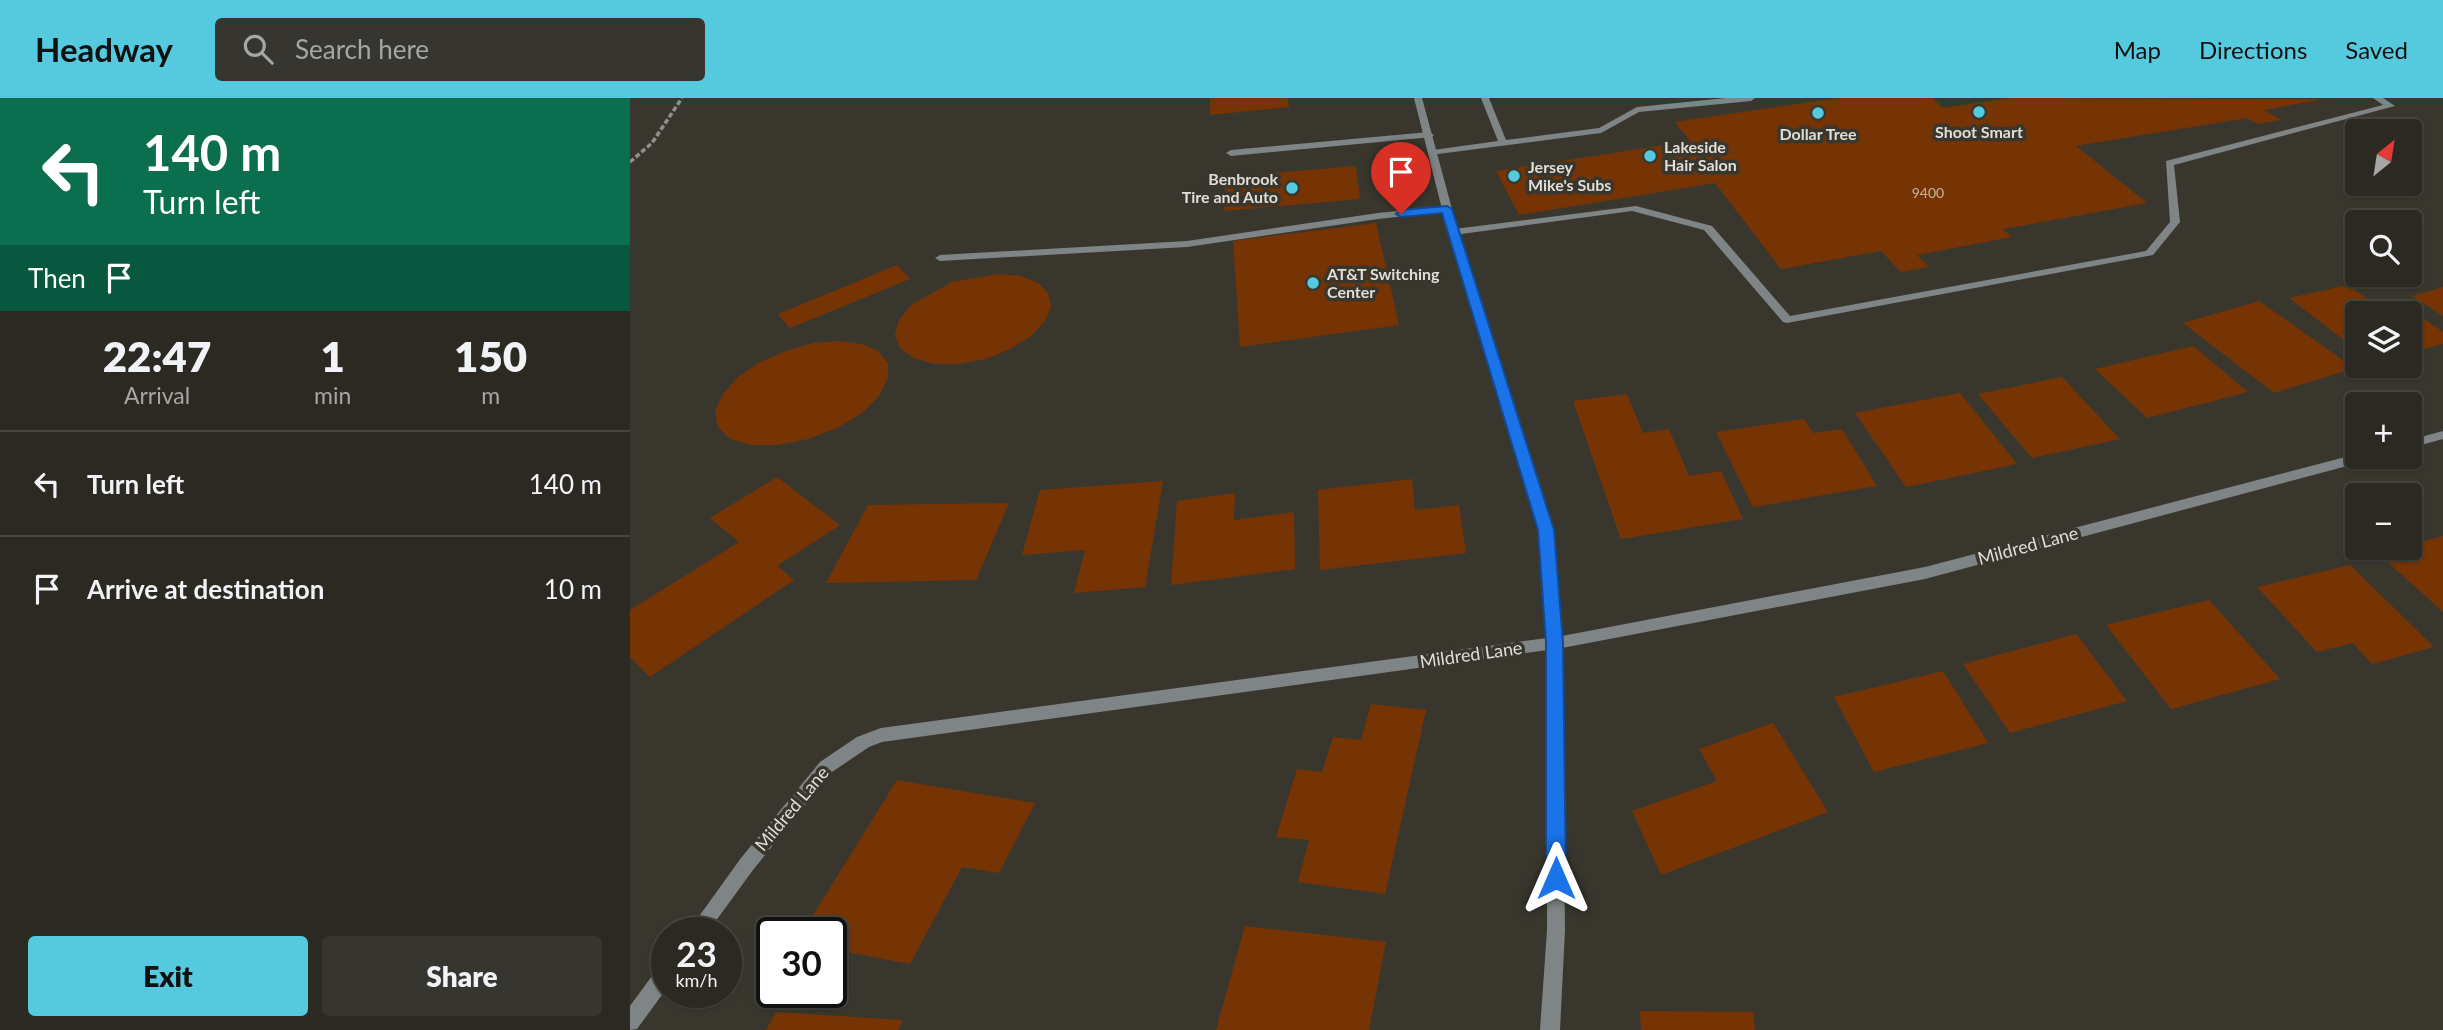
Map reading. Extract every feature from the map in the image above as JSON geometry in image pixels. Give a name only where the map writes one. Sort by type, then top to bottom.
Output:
[{"type":"street","points":[[1418,98],[1447,209],[1546,530],[1555,643],[1556,930],[1550,1030]]},
{"type":"street","points":[[1485,98],[1503,144]]},
{"type":"street","points":[[1630,98],[1637,110]]},
{"type":"street","points":[[1433,153],[1601,130],[1637,110],[1751,98]]},
{"type":"street","points":[[1454,232],[1632,208],[1708,228],[1787,320],[2149,253],[2175,222],[2169,163],[2391,106],[2377,98]]},
{"type":"street","points":[[1231,153],[1429,135]]},
{"type":"street","points":[[940,258],[1187,244],[1378,216],[1447,209]]},
{"type":"street","points":[[2422,441],[2443,435]]},
{"type":"street","name":"Mildred Lane","points":[[708,917],[826,767],[863,741],[881,735],[1555,643],[1925,573],[2345,462]]},
{"type":"street","points":[[630,1022],[651,994]]},
{"type":"path","points":[[630,162],[652,143],[682,98]]},
{"type":"building","points":[[1210,98],[1288,98],[1289,107],[1210,115]]},
{"type":"building","points":[[1838,98],[1932,98],[1943,108],[2008,98],[2324,99],[2264,110],[2281,120],[2257,124],[2247,118],[2076,146],[2147,203],[2003,229],[2012,237],[1917,255],[1929,267],[1901,272],[1881,251],[1781,269],[1715,183],[1519,215],[1496,171],[1690,141],[1675,122]]},
{"type":"building","name":"Benbrook Tire and Auto","points":[[1356,166],[1360,199],[1224,211],[1226,177]]},
{"type":"building","name":"AT&T Switching Center","points":[[1376,223],[1399,325],[1240,347],[1233,241]]},
{"type":"building","points":[[897,265],[910,279],[790,328],[778,314]]},
{"type":"building","points":[[1000,274],[1021,276],[1038,283],[1048,293],[1051,307],[1045,321],[1031,336],[986,359],[959,364],[934,364],[913,358],[900,348],[895,335],[899,320],[911,305],[952,282]]},
{"type":"building","points":[[2345,286],[2370,301],[2345,301],[2345,341],[2289,298]]},
{"type":"building","points":[[2443,287],[2443,316],[2422,301],[2412,296]]},
{"type":"building","points":[[2259,301],[2345,362],[2345,371],[2274,393],[2183,323]]},
{"type":"building","points":[[2422,317],[2443,332],[2443,344],[2422,349]]},
{"type":"building","points":[[839,341],[862,344],[878,351],[888,363],[888,378],[879,396],[862,413],[837,428],[808,439],[778,445],[751,445],[730,439],[718,427],[715,411],[723,394],[738,377],[760,362],[786,351],[813,343]]},
{"type":"building","points":[[2193,346],[2248,392],[2147,418],[2095,369]]},
{"type":"building","points":[[2062,377],[2120,439],[2032,458],[1978,394]]},
{"type":"building","points":[[1960,393],[2017,464],[1906,487],[1855,413]]},
{"type":"building","points":[[1627,394],[1643,433],[1669,429],[1689,476],[1721,471],[1743,519],[1621,539],[1573,401]]},
{"type":"building","points":[[1804,419],[1813,433],[1842,429],[1877,486],[1753,507],[1716,432]]},
{"type":"building","points":[[777,477],[840,525],[777,566],[794,580],[650,677],[630,657],[630,610],[739,542],[710,518]]},
{"type":"building","points":[[1412,479],[1415,510],[1459,505],[1466,553],[1320,570],[1318,490]]},
{"type":"building","points":[[1163,481],[1145,587],[1074,593],[1085,550],[1022,555],[1040,490]]},
{"type":"building","points":[[1235,493],[1234,520],[1294,512],[1295,569],[1171,585],[1177,501]]},
{"type":"building","points":[[1009,503],[976,580],[826,583],[868,505]]},
{"type":"building","points":[[2443,536],[2443,612],[2386,560],[2422,560],[2422,542]]},
{"type":"building","points":[[2350,565],[2434,647],[2372,664],[2353,643],[2317,652],[2257,587]]},
{"type":"building","points":[[2209,600],[2280,679],[2171,709],[2106,625]]},
{"type":"building","points":[[2076,634],[2127,701],[2010,733],[1963,664]]},
{"type":"building","points":[[1943,671],[1988,743],[1874,772],[1834,697]]},
{"type":"building","points":[[1371,704],[1426,710],[1385,894],[1298,882],[1309,840],[1276,837],[1297,769],[1322,772],[1333,737],[1361,740]]},
{"type":"building","points":[[1773,723],[1828,812],[1661,875],[1632,811],[1717,781],[1699,749]]},
{"type":"building","points":[[897,780],[1035,803],[999,873],[962,867],[910,964],[847,952],[847,917],[812,917]]},
{"type":"building","points":[[1245,926],[1386,942],[1369,1030],[1216,1030]]},
{"type":"building","points":[[1640,1011],[1753,1012],[1755,1030],[1641,1030]]},
{"type":"building","points":[[776,1012],[903,1020],[898,1030],[766,1030]]},
{"type":"place","name":"Shoot Smart","points":[[1979,112]]},
{"type":"place","name":"Dollar Tree","points":[[1818,113]]},
{"type":"place","name":"Lakeside Hair Salon","points":[[1650,156]]},
{"type":"place","name":"Jersey Mike's Subs","points":[[1514,176]]},
{"type":"place","name":"Benbrook Tire and Auto","points":[[1292,188]]},
{"type":"place","name":"AT&T Switching Center","points":[[1313,283]]},
{"type":"route","points":[[1401,214],[1447,209],[1546,530],[1555,643],[1556,878]]}]
